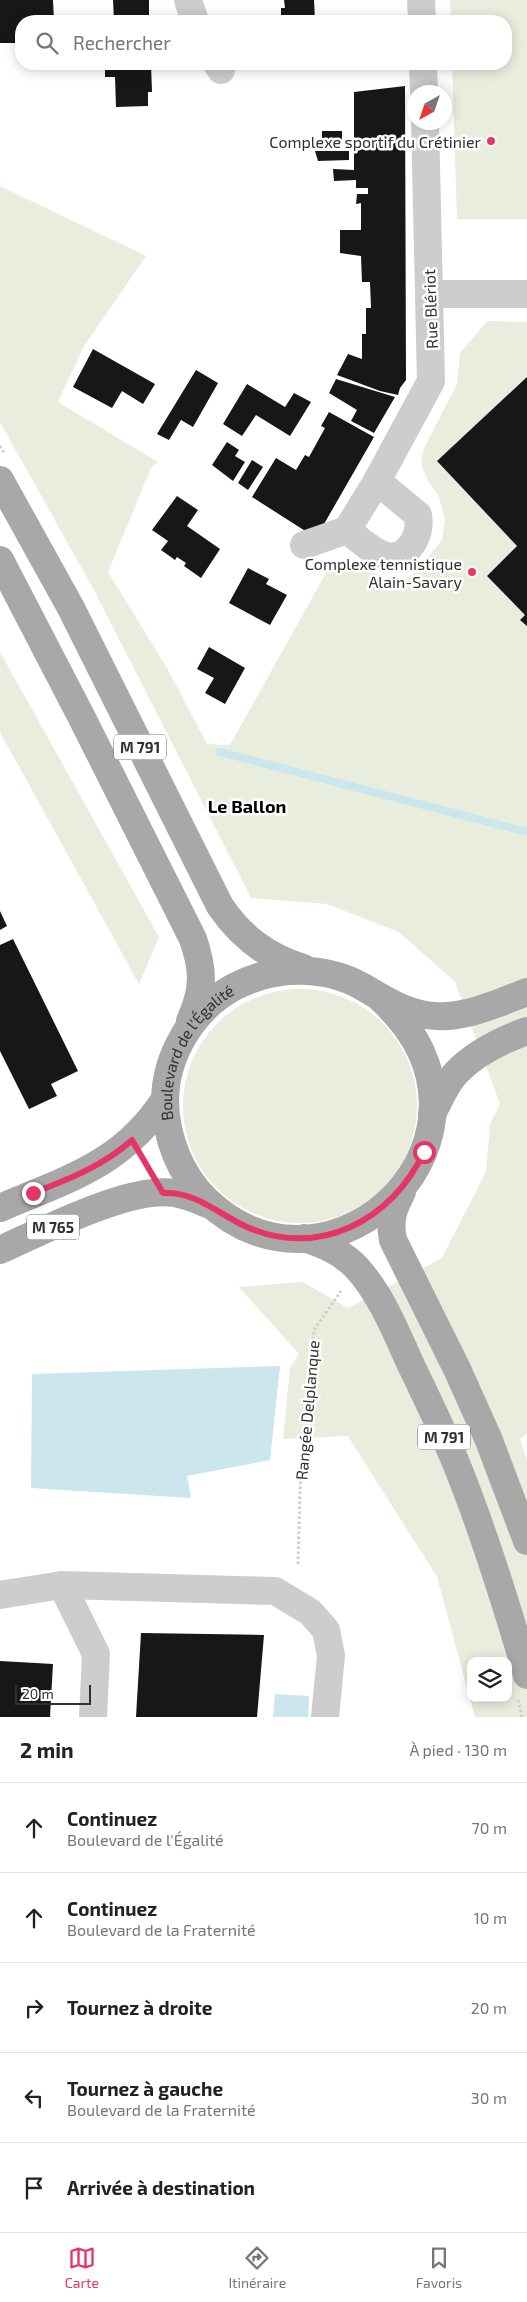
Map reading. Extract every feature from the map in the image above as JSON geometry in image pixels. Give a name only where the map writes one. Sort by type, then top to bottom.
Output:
[{"type":"main road","name":"M 791","points":[[0,480],[71,608],[220,906],[240,932],[273,956],[319,972]]},
{"type":"main road","name":"M 791","points":[[0,560],[78,709],[193,939],[198,955],[202,982],[200,996],[185,1035]]},
{"type":"main road","name":"Boulevard de l'Égalité","points":[[319,972],[362,986],[381,999],[402,1020],[421,1051],[428,1071],[432,1093],[432,1115],[424,1152],[405,1186],[376,1213],[360,1223],[342,1231],[304,1238],[265,1234],[238,1223],[214,1207],[199,1193],[177,1158],[167,1126],[165,1099],[168,1076],[174,1055],[198,1016],[232,988],[253,979],[275,973],[319,972]]},
{"type":"main road","name":"Boulevard de l'Égalité","points":[[381,999],[411,1012],[429,1016],[453,1015],[490,1006],[527,992]]},
{"type":"main road","name":"Boulevard de l'Égalité","points":[[432,1115],[445,1089],[456,1073],[488,1049],[527,1031]]},
{"type":"main road","name":"M 765","points":[[0,1208],[71,1178],[116,1154],[137,1136],[165,1099]]},
{"type":"main road","name":"M 791","points":[[405,1186],[392,1212],[390,1225],[393,1240],[476,1412],[527,1541]]},
{"type":"main road","name":"M 765","points":[[0,1250],[130,1196],[173,1192],[190,1196],[214,1207]]},
{"type":"main road","name":"M 791","points":[[304,1238],[321,1243],[341,1254],[364,1276],[392,1324],[456,1462],[494,1567],[527,1675]]},
{"type":"street","points":[[188,0],[193,15]]},
{"type":"street","points":[[421,0],[422,15]]},
{"type":"street","points":[[423,70],[424,85]]},
{"type":"street","name":"Rue Blériot","points":[[347,530],[377,481],[431,382],[425,130]]},
{"type":"street","points":[[430,294],[527,294]]},
{"type":"street","points":[[304,545],[347,530],[382,556],[398,557],[404,553],[416,538],[420,521],[418,515],[377,481]]},
{"type":"street","points":[[62,1585],[96,1654],[93,1717]]},
{"type":"street","points":[[0,1595],[62,1585],[276,1591],[310,1612],[326,1630],[331,1656],[325,1717]]},
{"type":"path","name":"Rangée Delplanque","points":[[298,1564],[300,1489],[314,1330],[342,1290],[364,1276]]},
{"type":"shaded area","name":"Complexe sportif du Crétinier","points":[[450,0],[527,0],[527,219],[457,219],[452,70],[512,70],[512,15],[451,15]]},
{"type":"shaded area","points":[[0,186],[146,256],[84,346],[58,402],[158,462],[151,468],[108,572],[167,668],[207,744],[230,745],[327,571],[353,565],[385,578],[404,580],[415,573],[442,540],[445,520],[439,497],[427,479],[421,464],[424,448],[457,384],[460,353],[487,321],[527,322],[527,1433],[520,1439],[527,1460],[527,1717],[475,1717],[471,1702],[512,1702],[512,1657],[467,1657],[467,1688],[437,1577],[348,1436],[283,1439],[290,1368],[299,1354],[239,1287],[303,1282],[348,1308],[442,1258],[486,1172],[490,1124],[500,1104],[455,982],[399,932],[327,904],[251,898],[95,592],[0,422]]},
{"type":"shaded area","points":[[0,652],[159,937],[139,984],[0,732]]},
{"type":"shaded area","points":[[289,989],[311,989],[345,998],[365,1009],[383,1023],[397,1041],[408,1061],[415,1083],[417,1106],[415,1129],[408,1151],[397,1171],[383,1189],[355,1209],[334,1218],[311,1223],[289,1223],[266,1218],[245,1209],[226,1197],[209,1180],[197,1161],[188,1140],[183,1117],[183,1095],[188,1072],[197,1051],[209,1032],[226,1015],[245,1003],[266,994]]},
{"type":"water","points":[[280,1366],[270,1460],[187,1476],[191,1498],[31,1488],[32,1374]]},
{"type":"water","points":[[275,1694],[309,1696],[308,1717],[273,1717]]},
{"type":"building","points":[[0,0],[53,0],[54,15],[15,15],[15,43],[0,43]]},
{"type":"building","points":[[113,0],[149,0],[149,15],[114,15]]},
{"type":"building","points":[[284,0],[314,0],[315,15],[281,15],[281,8],[285,8]]},
{"type":"building","points":[[105,70],[151,70],[152,92],[148,92],[148,106],[116,107],[115,77],[105,77]]},
{"type":"building","points":[[405,86],[406,380],[400,388],[398,395],[380,391],[337,375],[348,354],[362,359],[362,334],[366,334],[366,308],[371,308],[370,282],[362,282],[361,256],[340,253],[340,230],[361,230],[361,203],[356,204],[357,194],[368,194],[368,188],[356,188],[356,180],[334,181],[333,169],[354,170],[354,92]]},
{"type":"building","points":[[322,131],[342,131],[342,142],[322,142]]},
{"type":"building","points":[[315,151],[349,151],[349,160],[318,161]]},
{"type":"building","points":[[93,349],[155,384],[143,404],[122,391],[112,408],[73,387]]},
{"type":"building","points":[[196,370],[218,383],[193,427],[181,420],[169,440],[157,434]]},
{"type":"building","points":[[527,377],[527,626],[520,620],[525,615],[487,576],[517,546],[437,461]]},
{"type":"building","points":[[336,379],[395,397],[374,433],[351,421],[357,410],[329,393]]},
{"type":"building","points":[[247,384],[285,407],[294,393],[311,402],[290,436],[256,415],[242,436],[223,424]]},
{"type":"building","points":[[329,412],[374,437],[320,531],[310,534],[252,497],[276,458],[296,470],[305,455],[309,457],[325,428],[321,426]]},
{"type":"building","points":[[227,442],[239,450],[235,456],[245,462],[233,481],[212,465]]},
{"type":"building","points":[[252,460],[263,467],[248,490],[238,483]]},
{"type":"building","points":[[177,496],[198,510],[187,526],[220,549],[201,578],[184,566],[186,563],[177,557],[175,560],[161,550],[168,541],[152,530]]},
{"type":"building","points":[[248,568],[269,579],[266,584],[287,595],[270,625],[229,603]]},
{"type":"building","points":[[209,647],[245,668],[225,704],[205,693],[214,678],[197,669]]},
{"type":"building","points":[[0,911],[7,926],[0,930]]},
{"type":"building","points":[[13,939],[78,1071],[51,1084],[57,1096],[29,1109],[0,1051],[0,945]]},
{"type":"building","points":[[141,1633],[264,1635],[257,1717],[136,1717]]},
{"type":"building","points":[[0,1661],[53,1664],[50,1717],[0,1717]]},
{"type":"waterway","points":[[220,752],[527,832]]},
{"type":"place","name":"Complexe sportif du Crétinier","points":[[491,141]]},
{"type":"place","name":"Complexe tennistique Alain-Savary","points":[[472,572]]},
{"type":"district","name":"Le Ballon","points":[[247,806]]},
{"type":"route","points":[[33,1193],[94,1167],[116,1154],[132,1140],[163,1193],[173,1192],[190,1196],[214,1207],[247,1227],[265,1234],[304,1238],[342,1231],[376,1213],[405,1186],[416,1170],[424,1152]]}]
